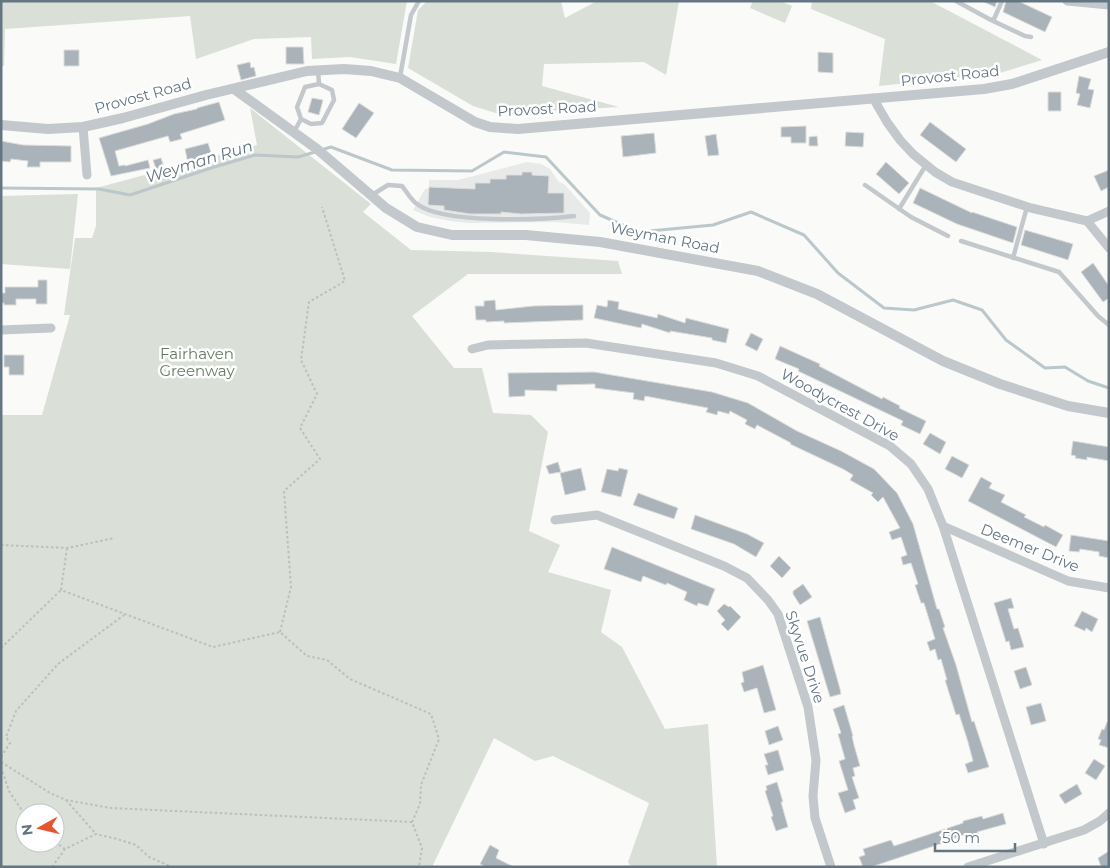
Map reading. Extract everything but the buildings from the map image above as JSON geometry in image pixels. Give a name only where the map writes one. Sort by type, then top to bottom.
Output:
[{"type":"street","points":[[1067,1],[1109,5]]},
{"type":"street","name":"Provost Road","points":[[1,125],[48,129],[83,127],[318,70],[344,68],[371,71],[400,78],[475,122],[504,129],[943,93],[1012,84],[1109,52]]},
{"type":"street","name":"Weyman Road","points":[[234,89],[331,161],[386,208],[417,227],[452,235],[526,236],[600,242],[758,271],[817,294],[943,361],[992,381],[1068,406],[1109,413]]},
{"type":"street","points":[[873,98],[900,140],[926,165],[952,182],[1027,207],[1087,221],[1109,211]]},
{"type":"street","points":[[83,127],[87,175]]},
{"type":"street","points":[[1087,221],[1109,248]]},
{"type":"street","points":[[1,330],[51,328]]},
{"type":"street","name":"Woodycrest Drive","points":[[472,349],[488,346],[586,343],[716,363],[758,376],[890,446],[911,464],[928,489],[943,526],[1044,844]]},
{"type":"street","name":"Skyvue Drive","points":[[555,520],[597,515],[724,566],[746,578],[768,600],[778,614],[808,707],[816,760],[813,796],[815,818],[831,867]]},
{"type":"street","name":"Deemer Drive","points":[[943,526],[1068,581],[1109,588]]},
{"type":"street","points":[[968,867],[1084,830],[1100,821],[1109,813]]},
{"type":"lane","points":[[400,78],[412,15],[419,1]]},
{"type":"lane","points":[[956,1],[991,20],[1030,37]]},
{"type":"lane","points":[[991,20],[994,19],[1002,1]]},
{"type":"lane","points":[[318,70],[319,84]]},
{"type":"lane","points":[[295,133],[301,119],[298,106],[305,87],[319,84],[332,90],[334,100],[322,123],[311,124],[301,119]]},
{"type":"lane","points":[[899,209],[926,165]]},
{"type":"lane","points":[[371,195],[388,184],[402,186],[417,204],[430,211],[462,218],[553,219],[574,216]]},
{"type":"lane","points":[[865,185],[911,217],[948,236]]},
{"type":"lane","points":[[1013,258],[1027,207]]},
{"type":"lane","points":[[961,242],[1058,272],[1098,316],[1109,325]]},
{"type":"path","points":[[280,632],[291,587],[284,491],[320,459],[300,428],[317,394],[301,360],[309,302],[345,281],[322,207]]},
{"type":"path","points":[[1,545],[66,548],[115,538]]},
{"type":"path","points":[[1,648],[61,590],[66,548]]},
{"type":"path","points":[[61,590],[213,647],[280,632]]},
{"type":"path","points":[[1,757],[10,743],[6,736],[16,711],[22,704],[58,664],[125,614]]},
{"type":"path","points":[[280,632],[307,656],[327,660],[350,679],[431,714],[439,739],[421,785],[420,804],[412,822],[422,848],[419,867]]},
{"type":"path","points":[[1,762],[66,800],[110,808],[412,822]]},
{"type":"path","points":[[1,767],[9,791],[17,803]]},
{"type":"path","points":[[66,800],[96,834]]},
{"type":"path","points":[[65,849],[96,834],[117,838],[136,845],[149,857],[172,867]]},
{"type":"path","points":[[52,867],[62,853]]},
{"type":"shaded area","points":[[527,162],[541,164],[550,169],[559,182],[564,184],[590,213],[589,225],[555,222],[469,223],[430,217],[413,210],[425,189],[429,189],[429,180],[458,180]]},
{"type":"green space","points":[[1,1],[407,1],[396,64],[350,57],[312,59],[311,37],[254,39],[196,59],[190,16],[5,29],[4,66],[1,66]]},
{"type":"green space","points":[[427,1],[561,1],[565,18],[597,1],[679,1],[666,75],[644,62],[544,64],[542,86],[619,107],[499,114],[473,106],[408,68],[418,10]]},
{"type":"green space","points":[[753,1],[780,1],[792,6],[785,23],[750,8]]},
{"type":"green space","points":[[812,1],[930,1],[1042,60],[1000,73],[879,86],[885,39],[811,9]]},
{"type":"green space","name":"Fairhaven Greenway","points":[[250,108],[371,204],[363,212],[411,250],[491,252],[618,261],[622,274],[468,274],[412,316],[454,368],[482,368],[493,413],[531,415],[548,432],[529,531],[560,545],[548,572],[611,590],[601,632],[622,647],[665,729],[708,724],[717,867],[631,867],[628,862],[649,803],[553,756],[535,761],[494,738],[432,867],[1,867],[1,415],[42,415],[70,315],[64,315],[75,238],[92,238],[96,226],[96,188],[257,145]]},
{"type":"green space","points":[[78,194],[70,269],[1,264],[1,196]]},
{"type":"waterway","name":"Weyman Run","points":[[321,150],[331,147],[392,170],[472,171],[504,152],[546,157],[600,215],[639,232],[713,225],[751,212],[804,235],[838,273],[884,308],[914,310],[953,300],[982,310],[1006,340],[1045,368],[1065,367],[1088,381],[1109,388]]},
{"type":"waterway","name":"Weyman Run","points":[[1,188],[99,189],[130,195],[255,155],[298,157],[315,152]]}]
